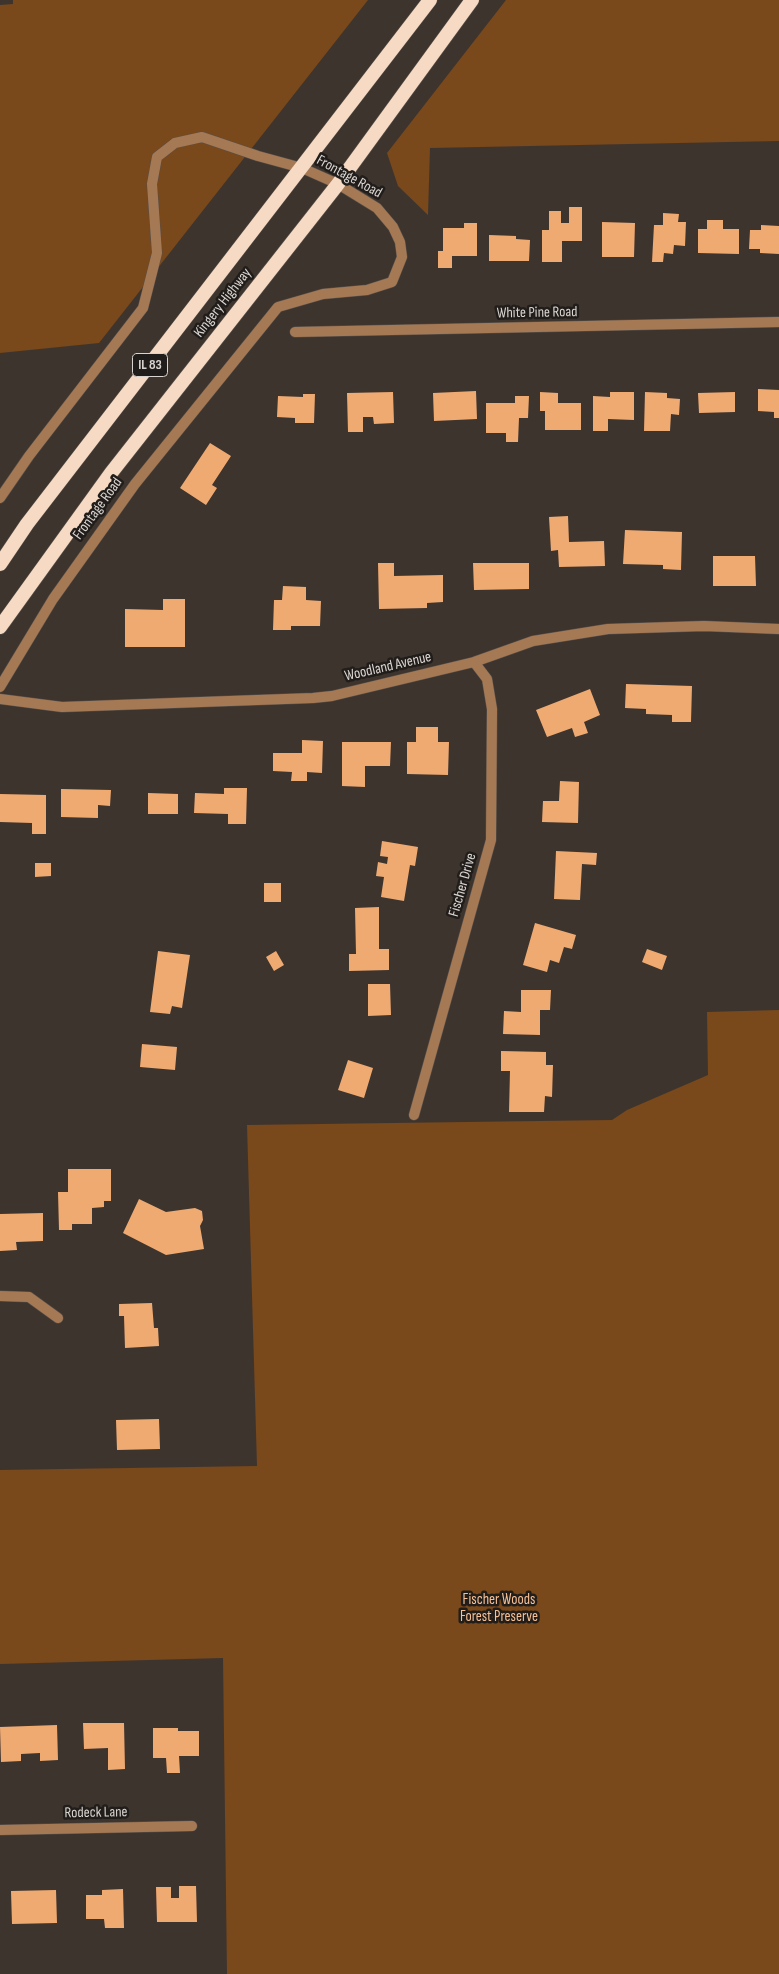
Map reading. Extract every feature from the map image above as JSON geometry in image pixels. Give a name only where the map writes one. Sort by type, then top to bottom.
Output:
[{"type":"highway","name":"Kingery Highway","points":[[0,564],[27,524],[430,0]]},
{"type":"highway","name":"Kingery Highway","points":[[0,627],[110,473],[338,184],[472,0]]},
{"type":"street","name":"Frontage Road","points":[[0,498],[29,456],[143,308],[157,253],[152,184],[157,157],[175,143],[202,137],[258,156],[302,168],[338,184],[377,208],[393,227],[400,242],[402,257],[392,282],[367,290],[323,294],[278,307],[135,484],[53,599],[0,687]]},
{"type":"street","name":"White Pine Road","points":[[296,332],[779,322]]},
{"type":"street","name":"Woodland Avenue","points":[[0,699],[62,707],[313,698],[332,696],[474,662],[533,641],[608,628],[704,626],[779,629]]},
{"type":"street","name":"Fischer Drive","points":[[414,1115],[491,840],[492,710],[487,679],[474,662]]},
{"type":"street","points":[[0,1296],[29,1297],[58,1318]]},
{"type":"street","name":"Rodeck Lane","points":[[0,1830],[192,1826]]},
{"type":"green space","points":[[13,0],[368,0],[99,343],[0,353],[0,5],[13,4]]},
{"type":"green space","points":[[506,0],[779,0],[779,141],[430,148],[428,215],[398,186],[387,153]]},
{"type":"green space","name":"Fischer Woods Forest Preserve","points":[[779,1010],[779,1974],[227,1974],[223,1658],[0,1664],[0,1470],[257,1466],[247,1125],[612,1120],[627,1110],[708,1075],[707,1012]]},
{"type":"building","points":[[569,207],[582,207],[582,241],[562,241],[562,262],[542,262],[542,230],[549,230],[549,211],[561,211],[561,223],[569,223]]},
{"type":"building","points":[[663,213],[679,214],[678,222],[686,222],[685,246],[674,245],[673,254],[664,253],[663,262],[652,262],[654,225],[663,225]]},
{"type":"building","points":[[707,220],[723,220],[723,229],[739,229],[739,254],[698,253],[698,229],[707,229]]},
{"type":"building","points":[[602,222],[635,223],[634,257],[602,257]]},
{"type":"building","points":[[464,223],[477,223],[477,256],[452,256],[452,268],[438,268],[438,251],[443,251],[443,228],[464,228]]},
{"type":"building","points":[[761,225],[779,226],[779,254],[760,253],[760,249],[749,249],[750,230],[761,230]]},
{"type":"building","points":[[489,235],[516,236],[516,239],[530,240],[529,261],[489,261]]},
{"type":"building","points":[[758,389],[779,390],[779,418],[774,418],[774,412],[758,411]]},
{"type":"building","points":[[476,391],[477,419],[434,421],[433,393]]},
{"type":"building","points":[[393,392],[394,423],[374,424],[373,417],[363,417],[363,432],[348,432],[347,393]]},
{"type":"building","points":[[540,392],[558,393],[558,403],[581,403],[581,430],[545,430],[545,411],[540,411]]},
{"type":"building","points":[[610,392],[634,392],[634,420],[608,419],[608,431],[593,431],[593,396],[610,397]]},
{"type":"building","points":[[645,392],[667,393],[667,398],[680,399],[679,415],[671,414],[670,431],[644,431]]},
{"type":"building","points":[[735,392],[735,412],[699,413],[698,393]]},
{"type":"building","points":[[303,394],[315,394],[314,423],[295,423],[295,418],[277,417],[278,396],[303,397]]},
{"type":"building","points":[[515,396],[529,396],[528,418],[519,418],[518,442],[506,442],[506,433],[486,433],[486,403],[515,403]]},
{"type":"building","points":[[210,443],[231,456],[212,485],[217,488],[206,505],[180,488]]},
{"type":"building","points":[[568,516],[569,542],[604,541],[605,566],[559,567],[558,550],[551,551],[549,517]]},
{"type":"building","points":[[625,530],[682,532],[681,570],[663,569],[663,565],[623,564]]},
{"type":"building","points":[[713,556],[755,556],[756,586],[713,586]]},
{"type":"building","points":[[378,563],[394,563],[394,576],[443,575],[443,602],[427,603],[427,608],[379,609]]},
{"type":"building","points":[[473,563],[529,563],[529,589],[474,590]]},
{"type":"building","points":[[283,586],[306,587],[306,600],[321,601],[320,626],[291,626],[291,630],[273,630],[274,600],[282,600]]},
{"type":"building","points":[[163,599],[185,599],[185,647],[125,647],[125,609],[163,610]]},
{"type":"building","points":[[626,684],[692,686],[691,722],[672,722],[672,715],[646,714],[646,709],[625,708]]},
{"type":"building","points":[[590,689],[600,715],[584,722],[588,733],[575,737],[572,728],[547,737],[536,710]]},
{"type":"building","points":[[416,727],[438,727],[438,742],[449,742],[448,775],[407,774],[407,742],[416,742]]},
{"type":"building","points":[[302,740],[323,741],[322,773],[307,772],[307,781],[291,781],[292,772],[273,771],[273,753],[302,753]]},
{"type":"building","points":[[342,742],[391,742],[390,766],[365,766],[365,787],[342,786]]},
{"type":"building","points":[[560,781],[579,782],[578,823],[542,822],[543,801],[559,801]]},
{"type":"building","points":[[224,788],[247,788],[246,824],[228,824],[228,814],[194,813],[195,793],[224,794]]},
{"type":"building","points":[[61,789],[111,790],[110,806],[98,805],[98,818],[61,817]]},
{"type":"building","points":[[148,793],[178,794],[178,814],[148,814]]},
{"type":"building","points":[[0,794],[46,795],[46,834],[32,834],[32,823],[0,822]]},
{"type":"building","points":[[382,841],[418,847],[415,866],[410,865],[404,901],[381,897],[384,877],[376,876],[378,862],[387,864],[388,857],[380,856]]},
{"type":"building","points":[[556,851],[597,853],[596,865],[582,864],[580,900],[554,899]]},
{"type":"building","points":[[35,863],[51,863],[51,876],[35,877]]},
{"type":"building","points":[[264,883],[281,883],[281,902],[264,902]]},
{"type":"building","points":[[379,907],[379,949],[389,949],[389,970],[349,971],[349,954],[356,954],[355,908]]},
{"type":"building","points":[[535,923],[576,935],[572,949],[564,947],[559,963],[550,960],[547,972],[523,965]]},
{"type":"building","points":[[647,949],[667,956],[662,970],[642,962]]},
{"type":"building","points":[[158,951],[190,955],[182,1008],[172,1006],[170,1014],[150,1012]]},
{"type":"building","points":[[276,951],[284,965],[274,971],[266,957]]},
{"type":"building","points":[[368,984],[390,984],[391,1015],[368,1016]]},
{"type":"building","points":[[521,990],[551,990],[550,1010],[540,1010],[540,1035],[503,1034],[504,1011],[521,1012]]},
{"type":"building","points":[[142,1044],[177,1047],[175,1070],[140,1067]]},
{"type":"building","points":[[501,1051],[546,1052],[546,1065],[553,1065],[552,1097],[545,1096],[544,1112],[509,1112],[510,1071],[501,1071]]},
{"type":"building","points":[[348,1060],[373,1068],[364,1098],[338,1090]]},
{"type":"building","points":[[68,1169],[111,1169],[111,1201],[104,1201],[104,1207],[92,1208],[92,1224],[72,1224],[72,1230],[59,1230],[58,1192],[68,1192]]},
{"type":"building","points":[[139,1199],[166,1212],[195,1208],[202,1211],[203,1220],[200,1226],[204,1249],[166,1255],[123,1233]]},
{"type":"building","points":[[43,1213],[43,1241],[16,1242],[17,1250],[0,1251],[0,1214]]},
{"type":"building","points":[[152,1303],[154,1328],[158,1328],[159,1346],[125,1348],[124,1316],[119,1316],[119,1304]]},
{"type":"building","points":[[159,1419],[160,1449],[117,1450],[116,1420]]},
{"type":"building","points":[[83,1723],[124,1723],[125,1769],[108,1770],[108,1748],[84,1749]]},
{"type":"building","points":[[57,1725],[58,1760],[40,1761],[40,1753],[21,1754],[21,1761],[1,1762],[0,1727]]},
{"type":"building","points":[[153,1728],[178,1728],[178,1731],[199,1731],[199,1756],[179,1756],[180,1773],[167,1773],[166,1758],[153,1758]]},
{"type":"building","points":[[179,1886],[196,1886],[197,1922],[157,1922],[156,1887],[171,1887],[171,1898],[179,1898]]},
{"type":"building","points":[[123,1889],[124,1928],[105,1928],[104,1919],[86,1919],[86,1895],[102,1895],[102,1890]]},
{"type":"building","points":[[56,1890],[57,1923],[12,1924],[11,1891]]}]
